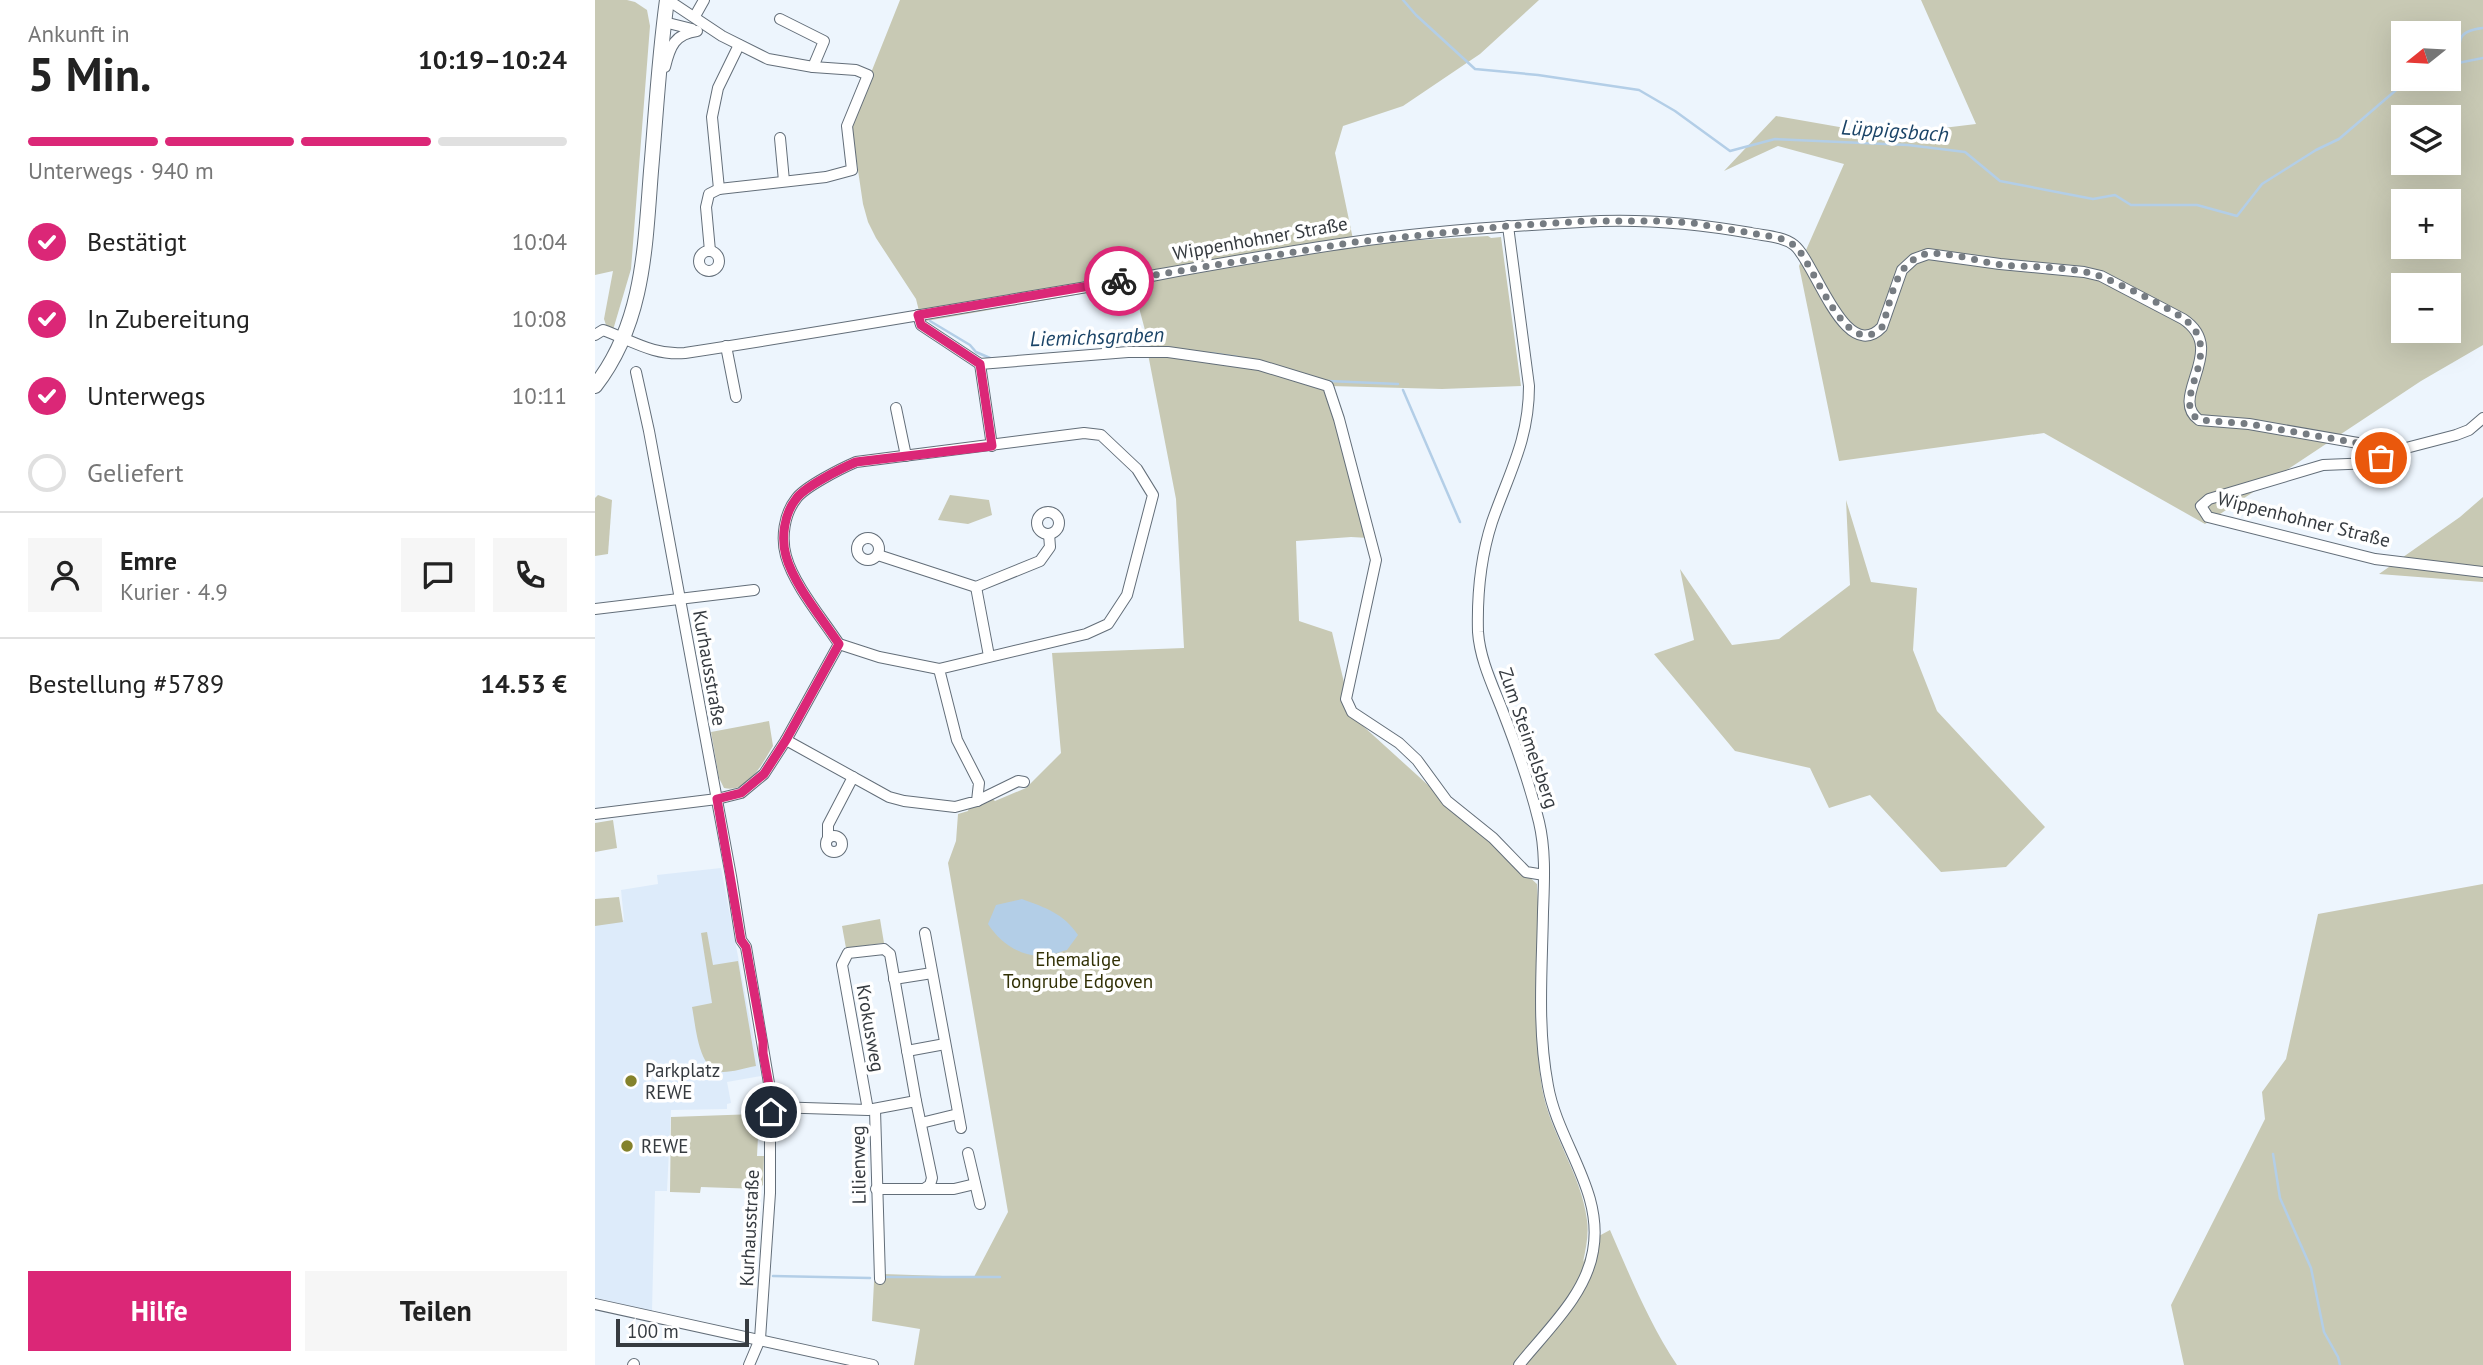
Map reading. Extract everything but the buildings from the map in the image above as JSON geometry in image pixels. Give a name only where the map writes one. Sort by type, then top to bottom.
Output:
[{"type":"main road","points":[[595,386],[616,357],[624,340],[641,278],[668,0]]},
{"type":"street","points":[[668,0],[722,36],[768,59],[868,75],[847,126],[852,170],[826,177],[719,189],[709,194],[706,207],[710,251]]},
{"type":"street","points":[[695,16],[704,0]]},
{"type":"street","points":[[780,19],[824,41],[813,67]]},
{"type":"street","points":[[664,22],[722,36]]},
{"type":"street","points":[[656,104],[668,53],[678,37],[697,31]]},
{"type":"street","points":[[719,189],[712,117],[718,88],[739,45]]},
{"type":"street","points":[[780,138],[784,181]]},
{"type":"street","name":"Wippenhohner Straße","points":[[595,335],[603,330],[656,351],[676,354],[1355,242],[1586,221],[1693,223],[1781,239],[1800,250],[1842,321],[1858,335],[1866,337],[1875,334],[1882,327],[1902,270],[1914,259],[1928,254],[2092,274],[2130,290],[2183,319],[2193,328],[2201,346],[2201,362],[2188,399],[2189,406],[2199,420],[2249,424],[2375,446],[2382,454],[2378,461],[2373,463],[2323,465],[2209,499],[2203,503],[2205,514],[2212,519],[2375,559],[2483,572]]},
{"type":"street","name":"Zum Steimelsberg","points":[[1508,226],[1529,386],[1529,406],[1527,425],[1515,465],[1492,523],[1482,562],[1478,633],[1484,663],[1517,749],[1540,825],[1544,875],[1541,1004],[1543,1053],[1554,1109],[1589,1193],[1596,1232],[1587,1275],[1519,1365]]},
{"type":"street","points":[[918,315],[921,325],[980,364],[1128,352],[1168,352],[1259,365],[1328,386],[1376,560],[1346,699],[1352,712],[1417,760],[1447,801],[1493,838],[1526,872],[1544,875]]},
{"type":"street","points":[[726,346],[736,397]]},
{"type":"street","points":[[980,364],[992,446]]},
{"type":"street","name":"Kurhausstraße","points":[[636,372],[741,940],[746,947],[773,1107],[770,1121],[770,1193],[760,1339],[749,1365]]},
{"type":"street","points":[[896,408],[906,456]]},
{"type":"street","points":[[2382,454],[2456,435],[2469,430],[2483,418]]},
{"type":"street","points":[[1084,433],[1101,435],[1137,469],[1153,495],[1127,595],[1108,624],[1086,634],[939,669],[879,657],[839,644],[800,584],[786,556],[783,527],[796,498],[839,469],[856,462],[992,446],[1084,433]]},
{"type":"street","points":[[878,555],[976,587],[1040,561],[1050,547],[1049,534]]},
{"type":"street","points":[[976,587],[989,656]]},
{"type":"street","name":"Kurhausstraße","points":[[679,597],[687,599],[754,590]]},
{"type":"street","points":[[595,609],[679,597]]},
{"type":"street","points":[[595,814],[717,799],[741,793],[764,774],[839,644]]},
{"type":"street","points":[[939,669],[957,740],[979,783],[977,801]]},
{"type":"street","points":[[786,740],[889,797],[904,801],[955,807],[977,801],[1018,781],[1024,782]]},
{"type":"street","points":[[836,854],[842,841],[836,835],[828,838],[828,825],[853,777]]},
{"type":"street","points":[[925,933],[961,1128]]},
{"type":"street","name":"Krokusweg","points":[[871,1110],[842,965],[848,953],[884,949],[890,954],[894,979]]},
{"type":"street","points":[[924,1189],[930,1185],[932,1178],[894,979],[932,973]]},
{"type":"street","points":[[907,1051],[944,1044]]},
{"type":"street","points":[[871,1110],[916,1101]]},
{"type":"street","name":"Lilienweg","points":[[773,1107],[871,1110],[879,1276]]},
{"type":"street","points":[[921,1123],[958,1114]]},
{"type":"street","points":[[968,1153],[980,1204]]},
{"type":"street","points":[[876,1189],[954,1189],[975,1184]]},
{"type":"street","points":[[595,1304],[873,1365]]},
{"type":"shaded area","points":[[721,868],[761,1076],[727,1082],[731,1103],[727,1104],[727,1109],[671,1110],[667,1191],[655,1191],[652,1311],[595,1298],[595,925],[624,920],[621,890],[658,884],[657,875]]},
{"type":"green space","points":[[595,0],[635,2],[647,10],[650,26],[631,269],[613,330],[606,325],[604,319],[613,271],[595,275]]},
{"type":"green space","name":"Ehemalige Tongrube Edgoven","points":[[900,0],[1539,0],[1480,54],[1403,106],[1343,126],[1335,153],[1354,244],[1501,237],[1521,386],[1442,389],[1330,386],[1369,538],[1296,541],[1299,621],[1332,632],[1352,716],[1537,884],[1537,1035],[1542,1088],[1584,1203],[1588,1230],[1583,1262],[1597,1237],[1610,1230],[1649,1316],[1677,1365],[914,1365],[920,1329],[872,1321],[874,1282],[882,1274],[974,1277],[1008,1212],[948,863],[956,841],[958,814],[968,811],[970,804],[989,796],[995,801],[1026,788],[1061,753],[1052,653],[1184,648],[1176,499],[1148,354],[1150,349],[1133,285],[926,321],[919,311],[916,299],[868,222],[851,123]]},
{"type":"green space","points":[[1921,0],[2483,0],[2483,345],[2421,381],[2205,524],[2044,433],[1839,461],[1799,266],[1844,164],[1778,146],[1724,171],[1776,116],[1885,135],[1976,124]]},
{"type":"green space","points":[[598,495],[612,500],[608,554],[595,556],[595,498]]},
{"type":"green space","points":[[950,495],[989,500],[992,515],[968,524],[938,520]]},
{"type":"green space","points":[[2483,497],[2483,582],[2379,574],[2460,517]]},
{"type":"green space","points":[[1846,500],[1871,582],[1917,588],[1913,650],[1937,711],[2045,827],[2006,867],[1941,872],[1870,795],[1829,808],[1810,768],[1735,751],[1654,654],[1694,640],[1680,569],[1732,645],[1779,639],[1850,585]]},
{"type":"green space","points":[[769,721],[773,746],[759,768],[740,786],[733,789],[724,788],[719,778],[711,732]]},
{"type":"green space","points":[[613,820],[617,848],[595,852],[595,823]]},
{"type":"green space","points":[[2483,884],[2483,1365],[2184,1365],[2171,1305],[2265,1119],[2262,1092],[2286,1059],[2318,914]]},
{"type":"green space","points":[[619,897],[623,922],[595,926],[595,899]]},
{"type":"green space","points":[[880,919],[884,943],[846,948],[842,926]]},
{"type":"green space","points":[[707,932],[713,965],[738,961],[756,1066],[723,1072],[708,1065],[703,1056],[692,1007],[712,1003],[701,933]]},
{"type":"green space","points":[[756,1114],[759,1117],[757,1156],[764,1156],[763,1185],[758,1189],[701,1187],[700,1193],[670,1192],[671,1117]]},
{"type":"water","points":[[1022,899],[1053,912],[1066,921],[1078,935],[1067,950],[1046,956],[1031,955],[1009,946],[998,936],[988,924],[996,905]]},
{"type":"waterway","name":"Lüppigsbach","points":[[1403,0],[1475,69],[1639,90],[1675,111],[1730,151],[1775,139],[1908,145],[1965,152],[2000,181],[2093,199],[2115,195],[2131,205],[2197,205],[2237,216],[2262,184],[2316,150],[2339,139],[2395,91]]},
{"type":"waterway","points":[[2461,37],[2468,31],[2483,28]]},
{"type":"waterway","name":"Lüppigsbach","points":[[2461,62],[2483,58]]},
{"type":"waterway","name":"Liemichsgraben","points":[[930,321],[970,345],[976,352],[990,358]]},
{"type":"waterway","name":"Liemichsgraben","points":[[1209,353],[1237,357]]},
{"type":"waterway","name":"Liemichsgraben","points":[[1328,381],[1398,384]]},
{"type":"waterway","name":"Liemichsgraben","points":[[1403,390],[1460,522]]},
{"type":"waterway","points":[[2273,1154],[2280,1198],[2311,1268],[2324,1332],[2340,1365]]},
{"type":"waterway","points":[[773,1276],[870,1278]]},
{"type":"waterway","points":[[886,1277],[1000,1277]]},
{"type":"way so far","points":[[1119,281],[1355,242],[1430,233],[1586,221],[1693,223],[1789,242],[1800,250],[1842,321],[1858,335],[1866,337],[1875,334],[1882,327],[1902,270],[1919,256],[1938,254],[2000,264],[2084,272],[2101,276],[2130,290],[2183,319],[2193,328],[2201,346],[2201,362],[2188,399],[2189,406],[2199,420],[2249,424],[2375,446],[2380,449],[2381,458]]},
{"type":"place","name":"Parkplatz REWE","points":[[631,1081]]},
{"type":"place","name":"REWE","points":[[627,1146]]},
{"type":"route","points":[[771,1112],[773,1107],[763,1042],[746,947],[741,940],[717,799],[741,793],[764,774],[839,644],[800,584],[786,556],[783,527],[796,498],[839,469],[856,462],[992,446],[980,364],[921,325],[918,315],[1119,281]]}]
